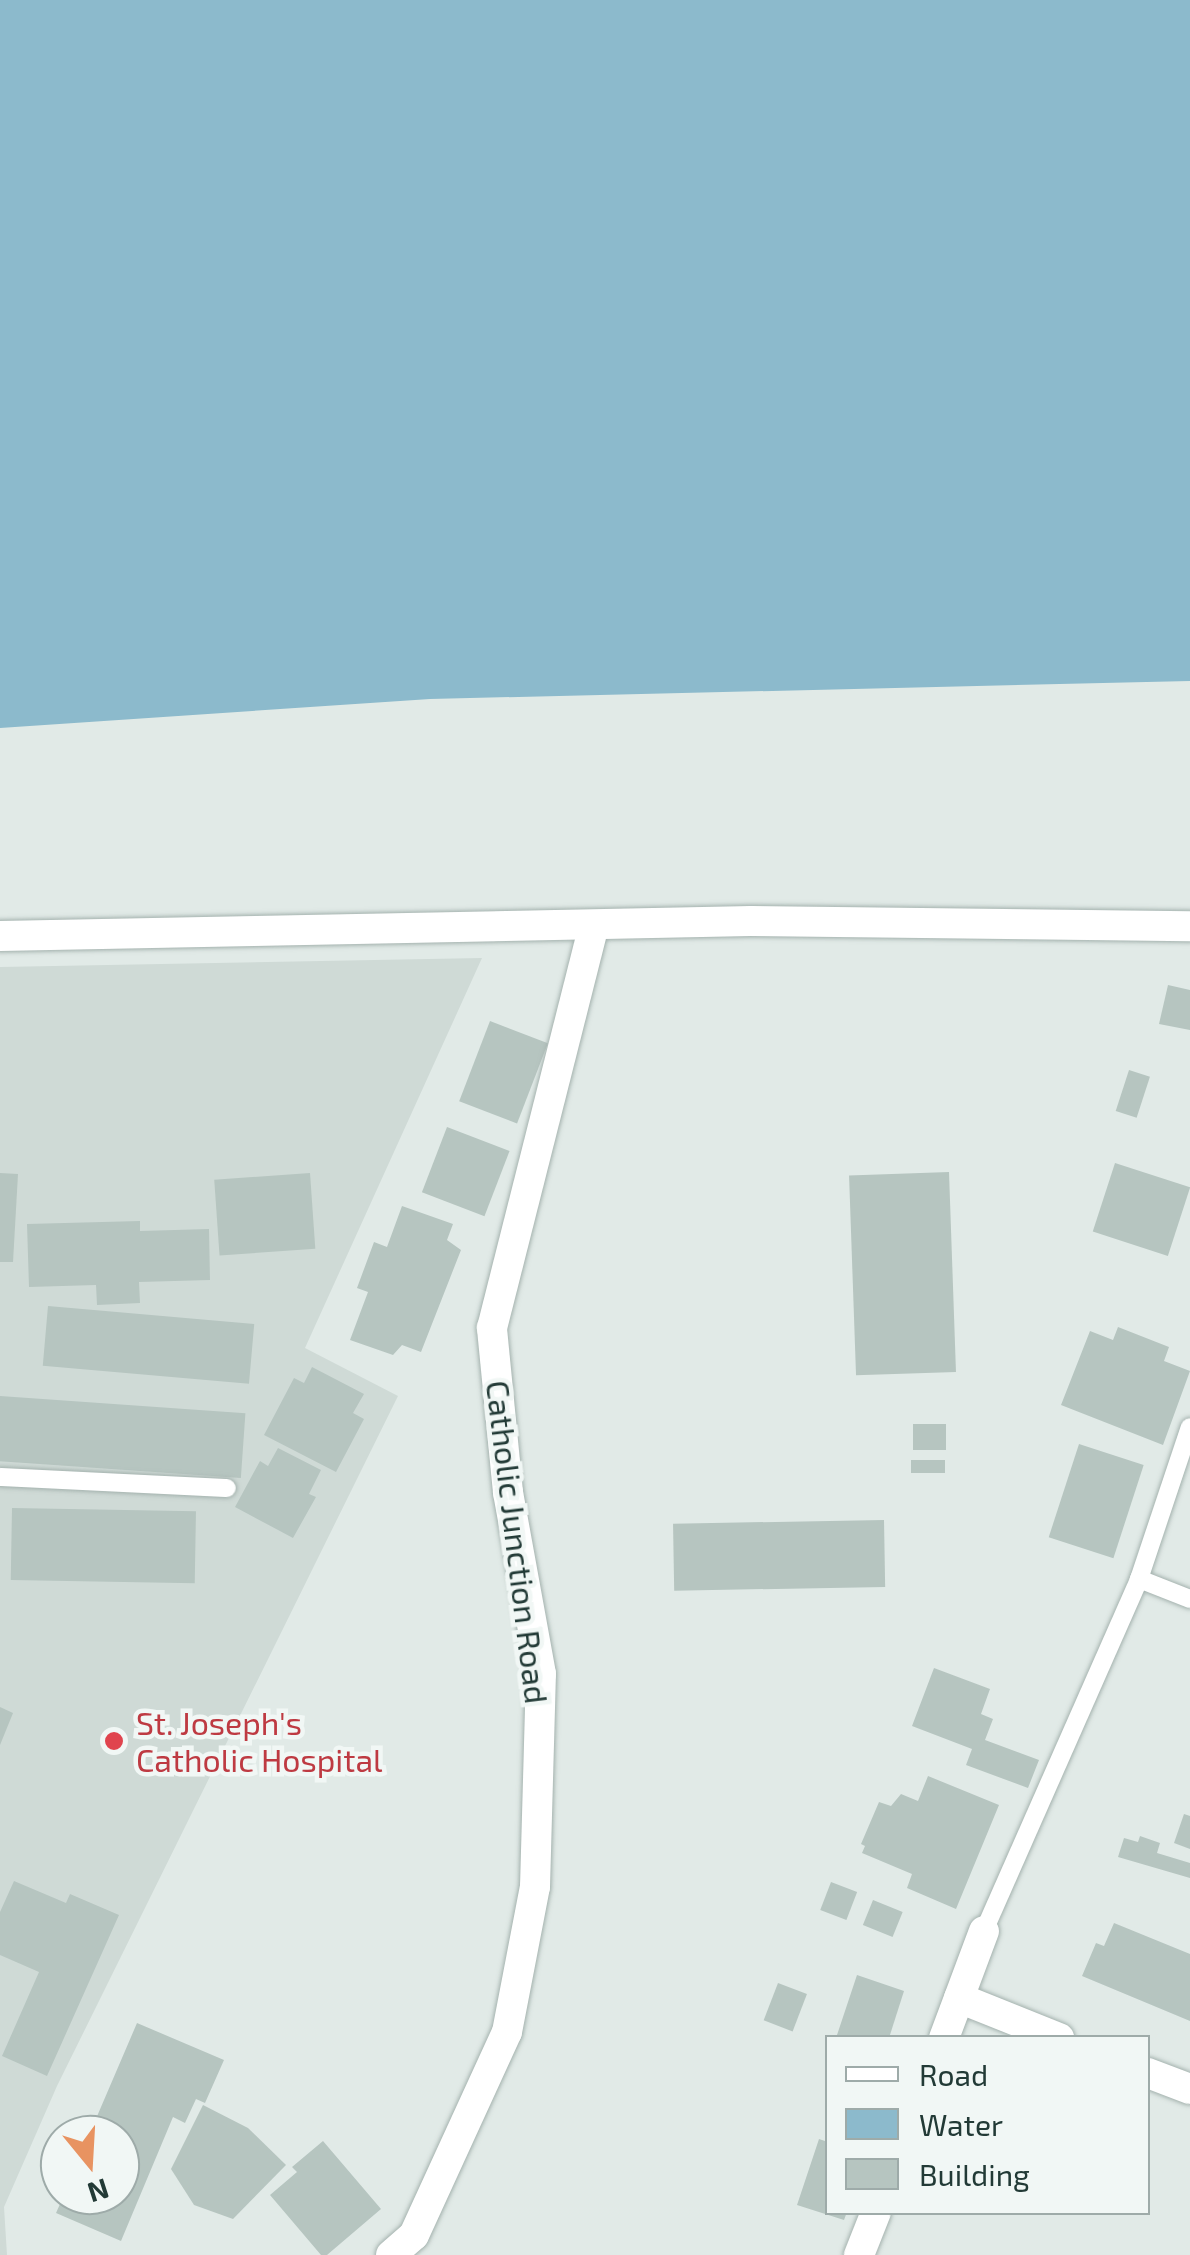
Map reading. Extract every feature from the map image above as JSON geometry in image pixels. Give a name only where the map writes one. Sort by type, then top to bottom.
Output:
[{"type":"street","points":[[0,936],[594,928],[751,922],[1190,926]]},
{"type":"street","name":"Catholic Junction Road","points":[[391,2255],[414,2235],[508,2032],[535,1887],[541,1674],[508,1492],[492,1328],[594,928]]},
{"type":"street","points":[[945,2035],[984,1931]]},
{"type":"street","points":[[959,1998],[1051,2035]]},
{"type":"street","points":[[1150,2073],[1190,2089]]},
{"type":"street","points":[[859,2255],[875,2215]]},
{"type":"lane","points":[[984,1931],[1138,1580],[1190,1427]]},
{"type":"lane","points":[[0,1478],[227,1488]]},
{"type":"lane","points":[[1138,1580],[1190,1598]]},
{"type":"shaded area","name":"St. Joseph's Catholic Hospital","points":[[482,958],[305,1348],[398,1396],[44,2115],[40,2115],[40,2125],[4,2207],[7,2255],[0,2255],[0,967]]},
{"type":"water","points":[[0,0],[1190,0],[1190,681],[430,699],[0,728]]},
{"type":"building","points":[[1168,985],[1190,990],[1190,1030],[1159,1024]]},
{"type":"building","points":[[490,1021],[548,1043],[517,1124],[459,1101]]},
{"type":"building","points":[[1129,1070],[1150,1077],[1137,1118],[1116,1111]]},
{"type":"building","points":[[447,1127],[510,1151],[484,1216],[422,1192]]},
{"type":"building","points":[[1115,1163],[1190,1187],[1168,1256],[1093,1231]]},
{"type":"building","points":[[949,1172],[956,1372],[856,1375],[849,1175]]},
{"type":"building","points":[[0,1173],[18,1174],[13,1262],[0,1262]]},
{"type":"building","points":[[310,1173],[315,1249],[220,1256],[214,1180]]},
{"type":"building","points":[[402,1206],[453,1224],[447,1240],[461,1250],[421,1352],[402,1345],[393,1355],[350,1340],[368,1292],[357,1288],[374,1242],[387,1247]]},
{"type":"building","points":[[140,1221],[140,1231],[209,1229],[210,1280],[139,1282],[140,1303],[97,1305],[96,1285],[29,1287],[27,1224]]},
{"type":"building","points":[[48,1306],[254,1324],[249,1384],[43,1366]]},
{"type":"building","points":[[1118,1327],[1169,1347],[1164,1361],[1190,1371],[1163,1445],[1061,1405],[1090,1331],[1113,1340]]},
{"type":"building","points":[[312,1367],[364,1394],[353,1413],[364,1419],[336,1472],[264,1435],[294,1378],[304,1383]]},
{"type":"building","points":[[0,1396],[245,1413],[241,1478],[0,1461]]},
{"type":"building","points":[[913,1424],[946,1424],[946,1450],[913,1450]]},
{"type":"building","points":[[1079,1444],[1144,1465],[1113,1558],[1049,1537]]},
{"type":"building","points":[[278,1448],[321,1470],[309,1494],[316,1497],[293,1538],[235,1507],[260,1461],[268,1466]]},
{"type":"building","points":[[911,1460],[945,1460],[945,1473],[911,1473]]},
{"type":"building","points":[[12,1508],[196,1511],[195,1583],[11,1580]]},
{"type":"building","points":[[884,1520],[885,1587],[674,1591],[673,1524]]},
{"type":"building","points":[[934,1668],[990,1689],[981,1714],[993,1719],[985,1740],[1039,1760],[1028,1788],[966,1765],[972,1749],[912,1726]]},
{"type":"building","points":[[0,1707],[13,1713],[0,1745]]},
{"type":"building","points":[[928,1776],[999,1805],[956,1909],[907,1888],[912,1874],[862,1853],[865,1846],[861,1844],[879,1802],[891,1806],[901,1794],[918,1801]]},
{"type":"building","points":[[1184,1814],[1190,1816],[1190,1849],[1174,1843]]},
{"type":"building","points":[[1140,1836],[1160,1843],[1157,1853],[1190,1863],[1190,1878],[1118,1857],[1124,1838],[1138,1842]]},
{"type":"building","points":[[14,1881],[66,1903],[70,1894],[119,1915],[47,2076],[2,2056],[39,1972],[0,1955],[0,1912]]},
{"type":"building","points":[[831,1882],[857,1892],[846,1920],[820,1910]]},
{"type":"building","points":[[873,1900],[903,1912],[893,1937],[863,1925]]},
{"type":"building","points":[[1114,1923],[1190,1954],[1190,2021],[1082,1976],[1096,1943],[1104,1946]]},
{"type":"building","points":[[857,1975],[904,1991],[890,2035],[837,2035]]},
{"type":"building","points":[[778,1983],[807,1994],[793,2031],[764,2020]]},
{"type":"building","points":[[137,2023],[224,2060],[205,2103],[196,2099],[185,2123],[173,2117],[140,2196],[140,2115],[98,2115]]},
{"type":"building","points":[[203,2105],[248,2128],[286,2165],[233,2219],[194,2205],[171,2169]]},
{"type":"building","points":[[819,2139],[825,2141],[825,2214],[797,2205]]},
{"type":"building","points":[[323,2141],[381,2209],[327,2255],[321,2255],[270,2195],[297,2172],[292,2167]]},
{"type":"building","points":[[61,2215],[132,2215],[121,2241]]},
{"type":"place","name":"St. Joseph's Catholic Hospital","points":[[114,1741]]}]
